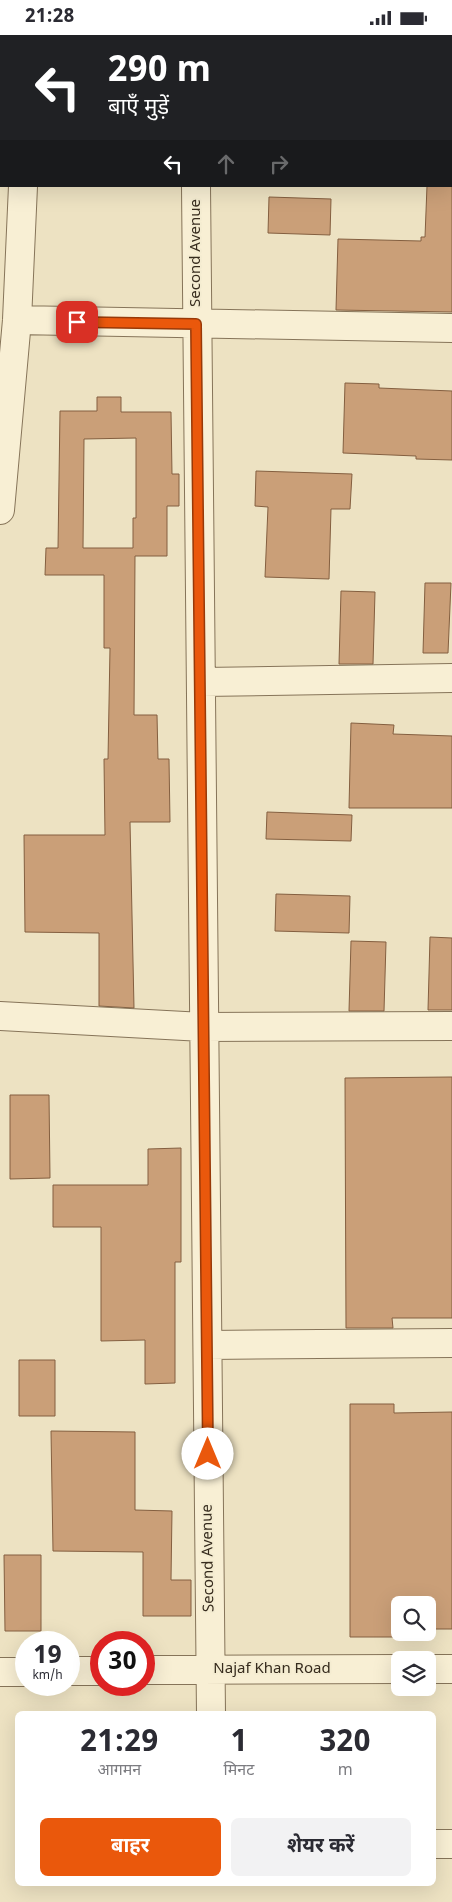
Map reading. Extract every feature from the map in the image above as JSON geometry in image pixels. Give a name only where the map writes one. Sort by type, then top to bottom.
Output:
[{"type":"street","points":[[0,510],[17,320],[9,271],[24,187]]},
{"type":"street","name":"Second Avenue","points":[[196,187],[211,1711]]},
{"type":"street","points":[[17,320],[452,328]]},
{"type":"street","points":[[202,682],[452,678]]},
{"type":"street","points":[[0,1017],[204,1027],[452,1026]]},
{"type":"street","points":[[208,1345],[452,1343]]},
{"type":"street","name":"Najaf Khan Road","points":[[155,1670],[391,1669]]},
{"type":"street","points":[[436,1669],[452,1669]]},
{"type":"street","points":[[0,1672],[15,1671]]},
{"type":"street","points":[[436,1845],[452,1844]]},
{"type":"building","points":[[427,187],[452,187],[452,312],[336,310],[338,239],[421,241],[421,237],[425,237]]},
{"type":"building","points":[[269,197],[331,199],[330,235],[268,233]]},
{"type":"building","points":[[345,383],[379,384],[379,388],[452,391],[452,460],[416,459],[416,456],[343,453]]},
{"type":"building","points":[[97,397],[121,397],[121,412],[171,412],[172,474],[179,474],[179,506],[167,506],[167,556],[135,556],[134,715],[157,715],[158,759],[169,759],[170,822],[130,822],[134,1008],[99,1006],[99,933],[25,932],[24,835],[105,835],[104,759],[108,759],[110,648],[104,648],[104,575],[45,575],[46,548],[58,548],[60,411],[97,411]],"holes":[[[136,438],[136,518],[133,518],[133,548],[83,548],[84,439]]]},
{"type":"building","points":[[256,471],[352,474],[350,509],[331,509],[329,579],[265,577],[268,507],[255,506]]},
{"type":"building","points":[[425,583],[451,583],[448,653],[423,653]]},
{"type":"building","points":[[341,591],[375,592],[373,664],[339,664]]},
{"type":"building","points":[[351,723],[394,725],[393,734],[452,736],[452,808],[349,808]]},
{"type":"building","points":[[267,812],[352,815],[351,841],[266,839]]},
{"type":"building","points":[[276,894],[350,896],[349,933],[275,931]]},
{"type":"building","points":[[430,937],[452,938],[452,1010],[428,1010]]},
{"type":"building","points":[[351,941],[386,942],[384,1011],[349,1011]]},
{"type":"building","points":[[452,1077],[452,1318],[392,1318],[393,1328],[346,1328],[345,1078]]},
{"type":"building","points":[[10,1095],[49,1095],[50,1178],[10,1179]]},
{"type":"building","points":[[181,1148],[181,1262],[175,1262],[175,1383],[145,1384],[145,1340],[101,1341],[101,1227],[53,1227],[53,1185],[148,1185],[148,1149]]},
{"type":"building","points":[[19,1360],[55,1360],[55,1416],[19,1416]]},
{"type":"building","points":[[350,1404],[394,1404],[394,1413],[452,1412],[452,1629],[436,1629],[436,1596],[391,1596],[391,1637],[350,1637]]},
{"type":"building","points":[[51,1431],[135,1432],[135,1510],[172,1511],[171,1580],[191,1580],[191,1616],[143,1616],[143,1552],[53,1551]]},
{"type":"building","points":[[4,1555],[41,1555],[41,1631],[5,1631]]},
{"type":"route","points":[[77,322],[196,324],[202,682],[208,1454]]}]
